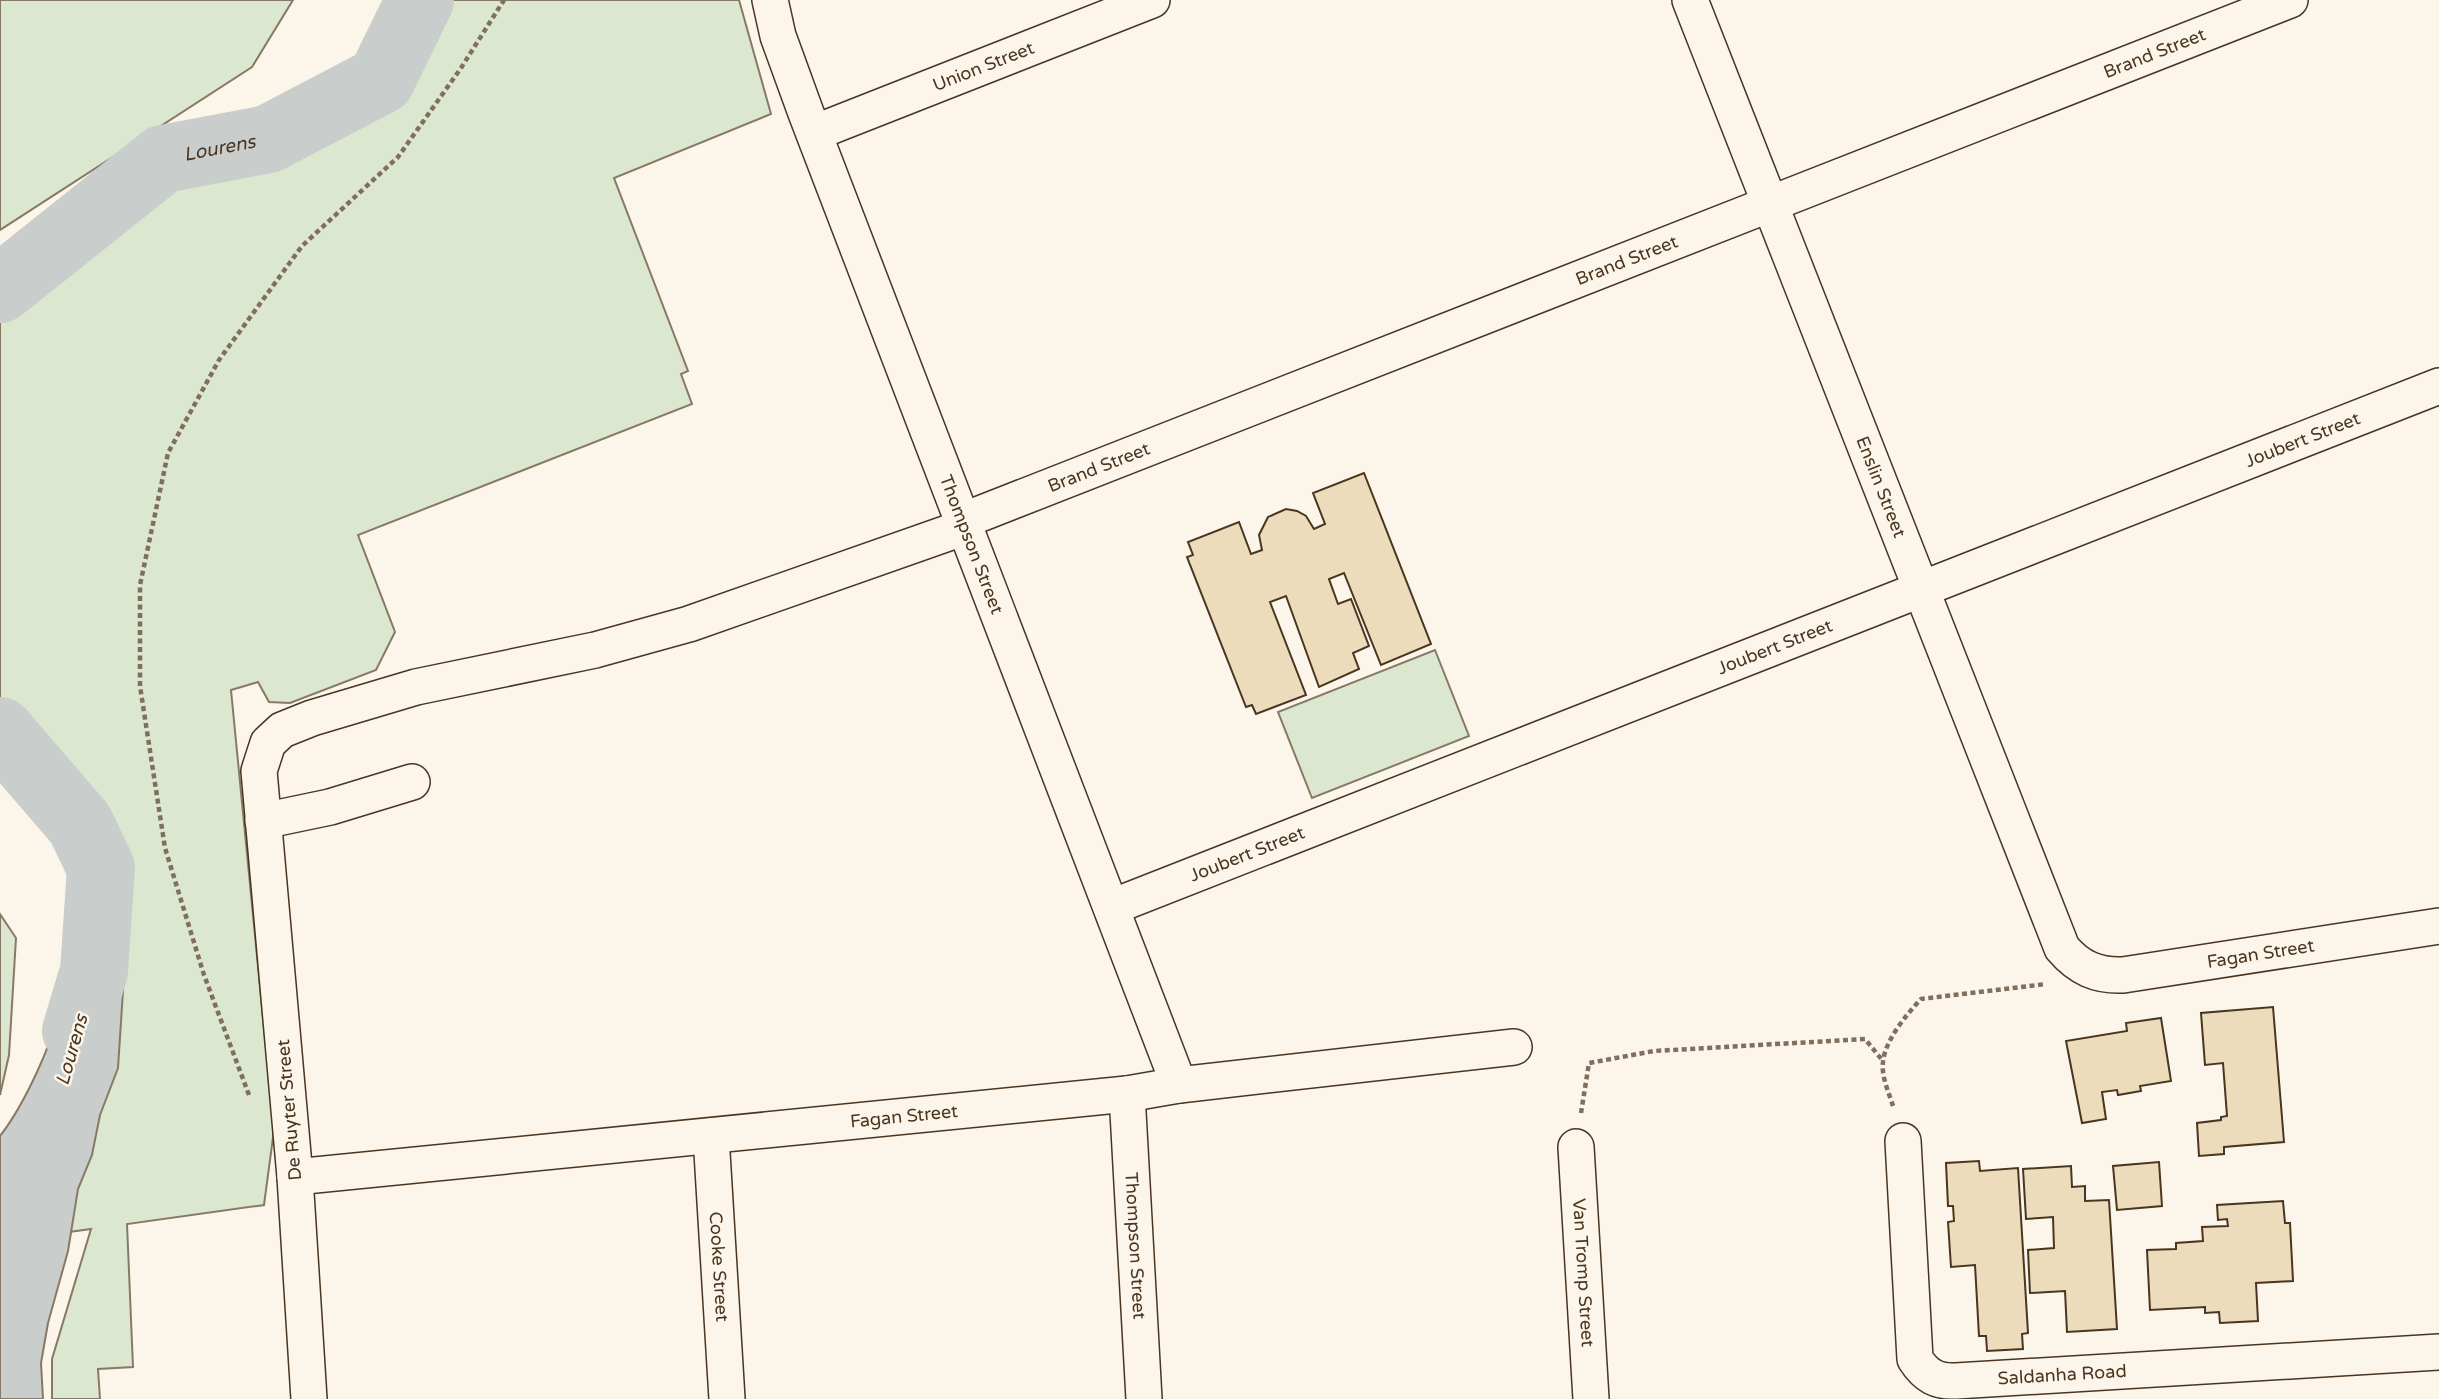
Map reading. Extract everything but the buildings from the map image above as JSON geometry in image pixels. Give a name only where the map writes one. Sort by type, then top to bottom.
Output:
[{"type":"street","name":"Thompson Street","points":[[770,0],[778,36],[814,133],[1179,1085]]},
{"type":"street","name":"Union Street","points":[[814,133],[1152,0]]},
{"type":"street","name":"Enslin Street","points":[[1690,0],[2056,935],[2062,948],[2082,967]]},
{"type":"street","name":"Brand Street","points":[[263,821],[259,771],[268,743],[282,730],[312,718],[416,687],[595,650],[689,624],[964,524],[2290,0]]},
{"type":"street","name":"Joubert Street","points":[[1112,908],[2439,386]]},
{"type":"street","points":[[263,821],[330,807],[412,782]]},
{"type":"street","name":"De Ruyter Street","points":[[263,821],[295,1177],[309,1399]]},
{"type":"street","name":"Fagan Street","points":[[2082,967],[2095,973],[2123,975],[2439,926]]},
{"type":"street","name":"Fagan Street","points":[[295,1177],[1127,1094],[1179,1085],[1514,1047]]},
{"type":"street","name":"Thompson Street","points":[[1127,1094],[1144,1399]]},
{"type":"street","name":"Cooke Street","points":[[711,1136],[727,1399]]},
{"type":"street","name":"Saldanha Road","points":[[1903,1141],[1915,1359],[1931,1377],[1956,1381],[2439,1352]]},
{"type":"street","name":"Van Tromp Street","points":[[1576,1147],[1591,1399]]},
{"type":"path","points":[[288,1092],[248,1095],[204,975],[165,848],[140,686],[140,585],[168,453],[219,360],[302,246],[398,157],[461,68],[504,0]]},
{"type":"path","points":[[1882,1061],[1898,1026],[1921,999],[2054,983],[2082,967]]},
{"type":"path","points":[[1576,1147],[1589,1063],[1654,1051],[1865,1039],[1882,1061],[1885,1082],[1903,1141]]},
{"type":"green space","points":[[0,0],[293,0],[252,67],[0,230]]},
{"type":"green space","points":[[420,0],[739,0],[771,114],[614,178],[688,371],[681,374],[692,404],[358,535],[395,632],[376,670],[290,703],[269,702],[258,682],[231,690],[274,1130],[264,1205],[127,1224],[133,1367],[98,1369],[100,1399],[52,1399],[52,1359],[91,1229],[25,1238],[94,971],[101,868],[80,824],[0,731],[0,289],[96,204],[164,160],[268,139],[381,80]]},
{"type":"green space","points":[[1435,650],[1469,736],[1312,798],[1278,712]]},
{"type":"green space","points":[[0,914],[16,938],[9,1055],[0,1095]]},
{"type":"water","points":[[113,940],[125,960],[118,1068],[100,1115],[92,1155],[78,1189],[68,1251],[48,1323],[41,1363],[43,1399],[0,1399],[0,1136],[28,1090],[52,1035],[62,1002],[71,948],[82,941]]},
{"type":"waterway","name":"Lourens","points":[[0,289],[163,159],[268,139],[381,80],[420,0]]},
{"type":"waterway","name":"Lourens","points":[[0,731],[80,824],[101,868],[94,971],[76,1031]]}]
